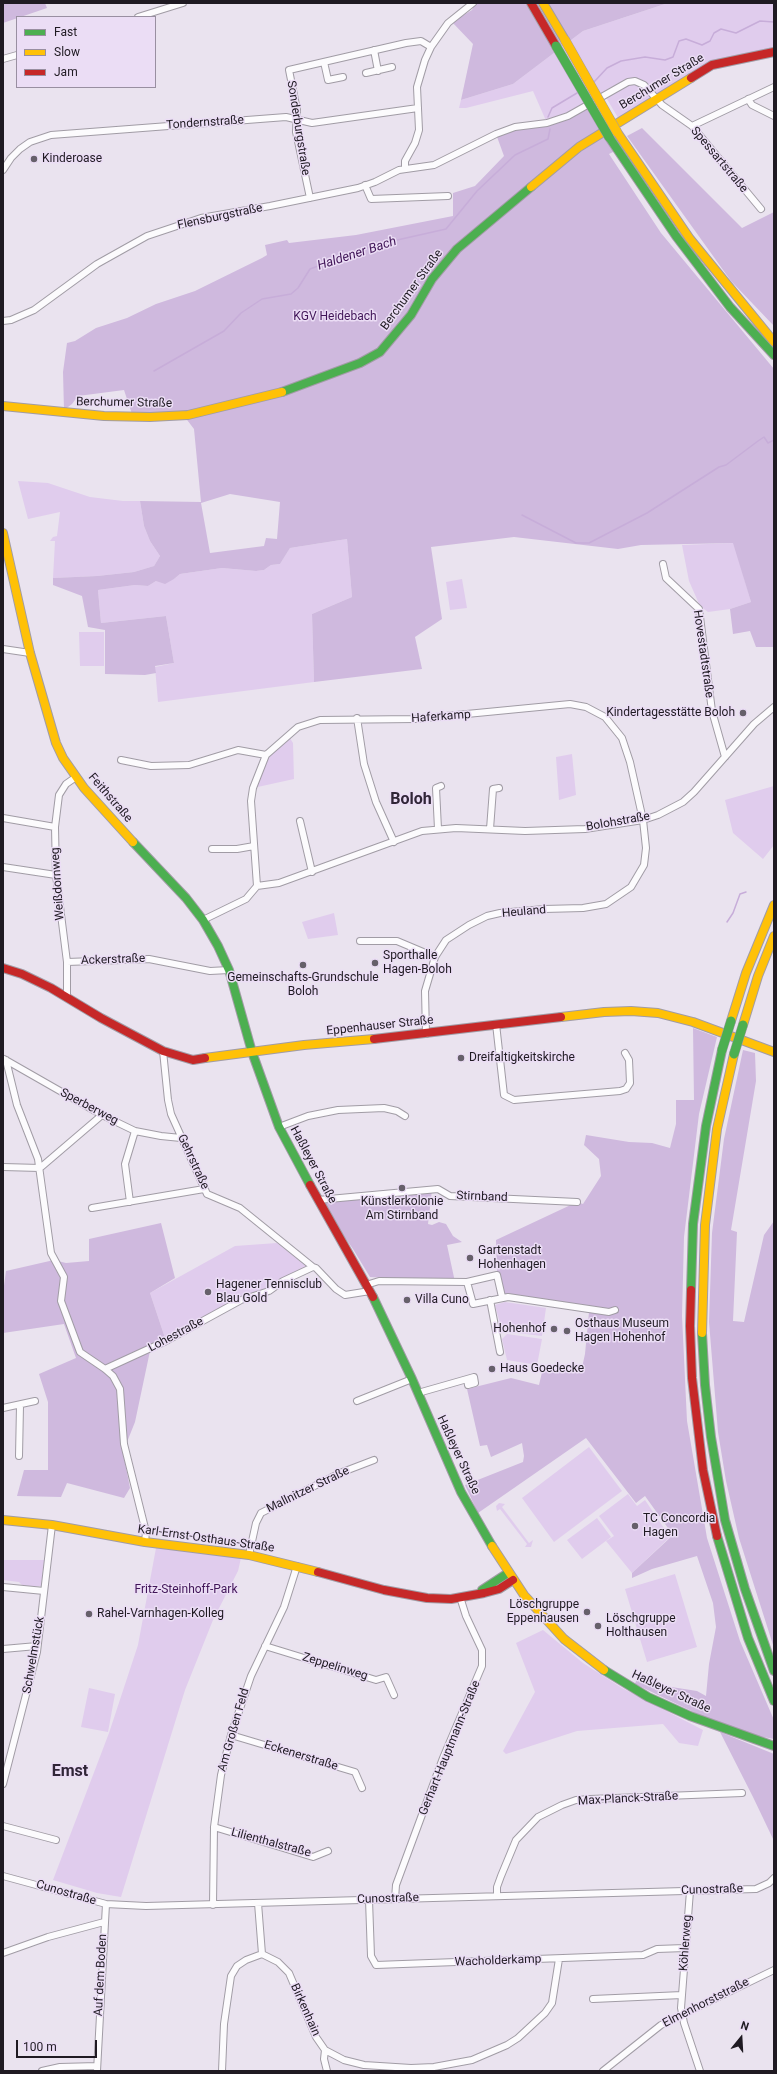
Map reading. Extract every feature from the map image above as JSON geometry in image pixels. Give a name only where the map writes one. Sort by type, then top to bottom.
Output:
[{"type":"main road","points":[[531,3],[556,46],[676,236],[730,307],[746,331],[774,364]]},
{"type":"main road","points":[[543,3],[565,40],[613,135],[690,240],[774,342]]},
{"type":"main road","name":"Berchumer Straße","points":[[3,406],[104,416],[150,417],[188,415],[292,389],[368,359],[380,352],[397,333],[411,314],[432,279],[464,242],[585,143],[712,65],[774,52]]},
{"type":"main road","points":[[732,292],[774,336]]},
{"type":"main road","points":[[730,307],[774,355]]},
{"type":"main road","name":"Berchumer Straße","points":[[3,412],[22,408]]},
{"type":"main road","name":"Feithstraße","points":[[3,533],[30,653],[56,743],[76,777],[114,823],[186,898],[203,920],[218,946],[229,970],[252,1052]]},
{"type":"main road","points":[[774,905],[746,973],[722,1050],[704,1134],[693,1224],[690,1326],[692,1378],[702,1463],[721,1552],[748,1638],[774,1701]]},
{"type":"main road","points":[[774,936],[758,976],[734,1054],[717,1129],[705,1225],[702,1325],[705,1385],[711,1437],[725,1520],[747,1596],[774,1672]]},
{"type":"main road","name":"Eppenhauser Straße","points":[[3,968],[22,974],[163,1051],[193,1060],[304,1045],[426,1034],[496,1024],[604,1012],[634,1011],[658,1013],[693,1022],[774,1052]]},
{"type":"main road","name":"Haßleyer Straße","points":[[252,1052],[279,1127],[368,1288],[412,1379],[461,1492],[482,1531],[511,1576],[552,1626],[593,1662],[648,1697],[703,1721],[774,1746]]},
{"type":"main road","name":"Karl-Ernst-Osthaus-Straße","points":[[3,1520],[52,1525],[145,1542],[249,1555],[419,1598],[460,1598],[499,1589],[511,1576]]},
{"type":"street","points":[[141,16],[183,3]]},
{"type":"street","points":[[405,169],[405,161],[418,136],[420,118],[417,88],[424,60],[431,47],[448,23],[473,3]]},
{"type":"street","name":"Sonderburgstraße","points":[[310,198],[296,132],[297,110],[289,70],[416,41],[421,41],[431,47]]},
{"type":"street","points":[[374,50],[378,71]]},
{"type":"street","points":[[3,59],[16,55]]},
{"type":"street","points":[[324,62],[328,80],[342,77]]},
{"type":"street","points":[[366,73],[392,67]]},
{"type":"street","name":"Flensburgstraße","points":[[3,321],[11,320],[34,310],[97,264],[147,236],[201,218],[310,198],[366,185],[398,170],[434,165],[496,134],[515,127],[546,123],[568,116],[628,82],[634,81],[644,85],[657,99]]},
{"type":"street","points":[[692,126],[774,87]]},
{"type":"street","name":"Spessartstraße","points":[[657,99],[668,110],[692,126],[761,209]]},
{"type":"street","points":[[748,99],[752,105],[774,116]]},
{"type":"street","name":"Tondernstraße","points":[[3,170],[11,158],[20,149],[34,141],[51,135],[286,117],[297,118],[312,123],[418,108]]},
{"type":"street","points":[[366,185],[371,199],[448,196]]},
{"type":"street","name":"Hovestadtstraße","points":[[663,564],[666,578],[696,604],[699,609],[712,710],[725,756]]},
{"type":"street","points":[[3,649],[30,653]]},
{"type":"street","name":"Haferkamp","points":[[257,886],[251,801],[253,788],[266,755],[298,727],[320,720],[358,718],[415,719],[570,704],[586,707],[606,717],[622,738],[630,762],[643,820]]},
{"type":"street","name":"Bolohstraße","points":[[257,886],[279,884],[422,831],[438,829],[525,831],[585,829],[643,820],[661,814],[683,802],[694,792],[754,724],[774,707]]},
{"type":"street","points":[[358,718],[364,764],[376,802],[394,842]]},
{"type":"street","points":[[121,760],[151,766],[186,766],[238,750],[266,755]]},
{"type":"street","name":"Weißdornweg","points":[[67,998],[67,962],[56,875],[54,827],[59,795],[66,784],[76,777]]},
{"type":"street","points":[[437,788],[438,829]]},
{"type":"street","points":[[490,829],[494,789]]},
{"type":"street","points":[[3,818],[54,827]]},
{"type":"street","name":"Heuland","points":[[426,1034],[425,991],[435,957],[446,940],[469,925],[487,916],[500,913],[544,909],[583,908],[606,904],[631,887],[644,865],[646,848],[643,820]]},
{"type":"street","points":[[300,821],[312,872]]},
{"type":"street","points":[[212,849],[237,849],[254,846]]},
{"type":"street","points":[[3,867],[56,875]]},
{"type":"street","points":[[203,920],[246,899],[257,886]]},
{"type":"street","points":[[360,941],[397,941],[435,957]]},
{"type":"street","name":"Ackerstraße","points":[[67,962],[149,959],[194,969],[210,971],[229,970]]},
{"type":"street","points":[[496,1024],[504,1095],[514,1100],[620,1092],[626,1089],[630,1083],[629,1060],[624,1053]]},
{"type":"street","name":"Gehrstraße","points":[[163,1051],[168,1100],[181,1138],[204,1189],[210,1196],[240,1208],[313,1267]]},
{"type":"street","points":[[4,1059],[17,1105],[40,1168],[51,1253],[64,1277],[61,1301],[80,1352],[113,1376],[121,1394],[124,1444],[146,1532],[145,1542]]},
{"type":"street","name":"Sperberweg","points":[[4,1059],[102,1115],[135,1131],[181,1138]]},
{"type":"street","points":[[279,1127],[308,1116],[338,1110],[384,1108],[397,1111],[405,1116]]},
{"type":"street","points":[[3,1167],[40,1168],[102,1115]]},
{"type":"street","points":[[130,1202],[125,1164],[135,1131]]},
{"type":"street","points":[[92,1208],[204,1189]]},
{"type":"street","name":"Stirnband","points":[[318,1200],[438,1190],[450,1196],[577,1202]]},
{"type":"street","points":[[313,1267],[344,1295],[368,1288],[380,1281],[467,1282],[497,1275],[502,1297]]},
{"type":"street","name":"Lohestraße","points":[[105,1369],[166,1341],[241,1300],[269,1291],[283,1281],[313,1267]]},
{"type":"street","points":[[467,1282],[473,1304],[508,1297],[609,1312],[615,1310]]},
{"type":"street","points":[[490,1300],[500,1352]]},
{"type":"street","points":[[357,1400],[412,1379]]},
{"type":"street","points":[[418,1393],[467,1379]]},
{"type":"street","points":[[3,1408],[20,1406],[35,1401]]},
{"type":"street","points":[[19,1456],[20,1406]]},
{"type":"street","name":"Mallnitzer Straße","points":[[249,1555],[256,1523],[261,1513],[340,1473],[374,1460]]},
{"type":"street","name":"Schwelmstück","points":[[3,1784],[24,1709],[37,1646],[52,1525]]},
{"type":"street","name":"Am Großen Feld","points":[[213,1905],[214,1827],[221,1775],[230,1735],[244,1693],[284,1607],[297,1566]]},
{"type":"street","points":[[3,1587],[44,1591]]},
{"type":"street","name":"Gerhart-Hauptmann-Straße","points":[[395,1899],[396,1885],[443,1758],[480,1674],[483,1659],[482,1650],[466,1616],[460,1598]]},
{"type":"street","points":[[3,1649],[37,1646]]},
{"type":"street","name":"Zeppelinweg","points":[[265,1646],[376,1680],[386,1677],[394,1695]]},
{"type":"street","name":"Eckenerstraße","points":[[230,1735],[355,1772],[362,1788]]},
{"type":"street","name":"Max-Planck-Straße","points":[[497,1896],[497,1887],[516,1840],[538,1817],[562,1805],[576,1800],[590,1799],[742,1793]]},
{"type":"street","points":[[3,1826],[56,1840]]},
{"type":"street","name":"Lilienthalstraße","points":[[214,1827],[313,1857],[328,1851]]},
{"type":"street","name":"Cunostraße","points":[[3,1876],[106,1904],[146,1906],[690,1891],[756,1888],[770,1883],[774,1878]]},
{"type":"street","name":"Köhlerweg","points":[[690,1891],[685,1948],[682,2013],[700,2071]]},
{"type":"street","name":"Wacholderkamp","points":[[369,1900],[371,1956],[376,1965],[643,1955],[657,1950],[685,1948]]},
{"type":"street","points":[[222,2071],[224,2024],[231,1976],[237,1966],[246,1960],[262,1954],[258,1903]]},
{"type":"street","name":"Auf dem Boden","points":[[97,2069],[106,1904]]},
{"type":"street","points":[[3,1953],[48,1937],[104,1922]]},
{"type":"street","name":"Birkenhain","points":[[262,1954],[278,1962],[289,1973],[316,2037],[325,2050],[334,2056],[359,2064],[404,2068],[453,2064],[490,2053],[518,2038],[545,2013],[554,1997],[559,1959]]},
{"type":"street","name":"Elmenhorststraße","points":[[603,2071],[661,2025],[682,2013],[774,1970]]},
{"type":"street","points":[[592,1999],[682,1995]]},
{"type":"street","points":[[325,2050],[324,2059],[327,2071]]},
{"type":"street","points":[[42,2071],[60,2067],[97,2069]]},
{"type":"green space","points":[[3,3],[45,3],[47,8],[24,16],[16,16],[16,19],[3,23]]},
{"type":"green space","points":[[475,3],[668,3],[583,31],[513,84],[461,100],[473,44],[452,22],[472,10]]},
{"type":"green space","points":[[668,3],[774,3],[774,52],[726,61],[620,121],[604,94],[568,116],[547,123],[533,91],[466,108],[459,108],[461,100],[513,84],[583,31]]},
{"type":"green space","name":"KGV Heidebach","points":[[589,103],[617,150],[609,154],[661,233],[774,369],[774,647],[756,647],[750,631],[733,634],[730,609],[751,602],[733,543],[641,545],[618,549],[514,537],[431,547],[442,619],[415,637],[422,669],[314,682],[312,614],[352,597],[347,539],[290,548],[280,564],[271,565],[264,570],[256,571],[222,568],[180,574],[165,584],[156,581],[148,586],[135,585],[98,590],[101,623],[166,616],[174,663],[155,666],[156,673],[145,675],[105,674],[105,630],[88,627],[82,596],[53,585],[53,578],[97,576],[134,572],[154,566],[160,556],[150,541],[144,526],[140,501],[201,502],[194,429],[181,412],[132,414],[124,390],[78,396],[72,404],[64,410],[63,372],[67,343],[75,341],[96,328],[127,318],[156,304],[195,291],[262,258],[267,255],[265,245],[287,240],[289,243],[356,235],[453,216],[453,193],[475,186],[504,156],[496,134],[554,121]],"holes":[[[230,494],[280,502],[277,539],[266,538],[264,546],[210,553],[201,503]]]},
{"type":"green space","points":[[642,128],[742,228],[774,212],[774,326],[731,281],[627,136]]},
{"type":"green space","points":[[18,481],[48,483],[90,497],[123,501],[140,501],[144,526],[150,541],[160,556],[154,566],[134,572],[97,576],[53,578],[55,541],[50,541],[53,537],[57,536],[60,512],[28,519]]},
{"type":"green space","points":[[347,539],[352,597],[312,614],[314,682],[158,702],[155,667],[174,663],[166,616],[101,623],[98,590],[135,585],[148,586],[156,581],[174,579],[180,574],[222,568],[256,571],[264,570],[271,565],[280,564],[290,548]]},
{"type":"green space","points":[[734,543],[751,602],[730,609],[708,612],[700,606],[689,581],[682,545]]},
{"type":"green space","points":[[462,579],[467,608],[450,610],[446,582]]},
{"type":"green space","points":[[79,632],[104,632],[104,666],[80,666]]},
{"type":"green space","points":[[288,735],[293,743],[294,779],[253,788],[266,755]]},
{"type":"green space","points":[[572,754],[576,795],[559,800],[556,757]]},
{"type":"green space","points":[[774,786],[774,845],[763,859],[733,833],[725,800]]},
{"type":"green space","points":[[334,913],[338,935],[308,939],[302,922]]},
{"type":"green space","points":[[693,1028],[717,1037],[699,1114],[684,1237],[682,1316],[687,1421],[707,1538],[740,1641],[774,1720],[774,1739],[758,1736],[702,1716],[635,1684],[638,1675],[665,1686],[697,1691],[706,1696],[709,1664],[716,1627],[713,1603],[697,1556],[652,1569],[632,1578],[632,1573],[673,1535],[645,1496],[636,1503],[586,1438],[478,1513],[465,1485],[523,1462],[524,1456],[522,1443],[491,1457],[487,1445],[480,1446],[467,1389],[511,1378],[539,1385],[543,1368],[581,1372],[585,1354],[589,1312],[504,1297],[497,1273],[496,1240],[577,1202],[583,1204],[601,1176],[599,1159],[584,1145],[586,1135],[629,1142],[652,1143],[670,1148],[676,1124],[676,1100],[694,1100]]},
{"type":"green space","points":[[743,1050],[755,1053],[756,1081],[731,1230],[737,1232],[733,1321],[744,1322],[764,1235],[774,1221],[773,1645],[739,1538],[726,1481],[718,1432],[709,1322],[712,1233],[724,1139]]},
{"type":"green space","points":[[432,1190],[428,1224],[432,1225],[439,1222],[446,1224],[453,1236],[462,1242],[447,1245],[455,1282],[370,1277],[353,1249],[318,1200]]},
{"type":"green space","points":[[161,1223],[175,1278],[150,1293],[166,1341],[150,1351],[135,1422],[123,1452],[130,1488],[124,1498],[67,1483],[61,1497],[17,1496],[24,1470],[48,1470],[48,1402],[39,1374],[76,1358],[64,1324],[3,1333],[3,1293],[6,1271],[54,1260],[66,1263],[89,1261],[89,1239]]},
{"type":"green space","name":"Hagener Tennisclub Blau Gold","points":[[277,1243],[309,1268],[269,1291],[241,1300],[166,1341],[150,1293],[235,1246]]},
{"type":"green space","points":[[505,1302],[546,1308],[542,1336],[502,1331],[495,1305]]},
{"type":"green space","points":[[507,1334],[542,1339],[537,1365],[507,1360],[502,1339]]},
{"type":"green space","points":[[589,1447],[622,1491],[554,1542],[522,1498]]},
{"type":"green space","name":"TC Concordia Hagen","points":[[628,1494],[637,1506],[645,1500],[670,1537],[632,1573],[606,1541],[614,1536],[599,1516]]},
{"type":"green space","points":[[499,1503],[505,1504],[502,1507],[529,1543],[533,1540],[531,1547],[525,1547],[527,1544],[500,1509],[497,1511],[496,1506]]},
{"type":"green space","points":[[597,1518],[611,1537],[582,1559],[567,1540]]},
{"type":"green space","name":"Fritz-Steinhoff-Park","points":[[156,1548],[241,1558],[238,1571],[213,1620],[185,1690],[121,1897],[97,1893],[53,1880],[109,1733],[138,1645]]},
{"type":"green space","points":[[3,1560],[44,1560],[41,1586],[24,1587],[19,1582],[3,1580]]},
{"type":"green space","points":[[675,1574],[697,1647],[647,1662],[625,1589]]},
{"type":"green space","points":[[543,1630],[583,1663],[622,1688],[703,1730],[698,1746],[679,1743],[663,1724],[577,1731],[506,1754],[503,1751],[535,1692],[516,1643]]},
{"type":"green space","points":[[89,1688],[115,1694],[108,1732],[81,1727]]},
{"type":"green space","points":[[720,1732],[774,1754],[774,1841],[753,1797]]},
{"type":"waterway","name":"Haldener Bach","points":[[594,82],[607,68],[621,61],[645,57],[665,60],[673,57],[679,41],[686,39],[702,45],[710,41],[714,33],[721,29],[736,33],[760,21],[774,22]]},
{"type":"waterway","name":"Haldener Bach","points":[[548,117],[552,108],[577,93]]},
{"type":"waterway","name":"Haldener Bach","points":[[154,371],[224,331],[241,313],[262,299],[291,294],[298,288],[310,269],[375,245],[446,229],[477,191],[515,155],[548,139],[550,129]]},
{"type":"waterway","points":[[522,515],[576,543],[589,543],[647,513],[719,467],[726,465],[764,437],[768,443],[774,440]]},
{"type":"waterway","points":[[727,922],[733,913],[740,894],[746,892]]},
{"type":"traffic: fast","points":[[556,46],[609,137]]},
{"type":"traffic: fast","points":[[609,137],[676,236],[730,307],[774,355]]},
{"type":"traffic: fast","points":[[282,392],[360,363],[380,352],[411,315],[432,279],[457,249],[531,187]]},
{"type":"traffic: fast","points":[[133,842],[186,898],[203,920],[218,946],[229,970],[252,1052],[279,1127],[310,1185]]},
{"type":"traffic: fast","points":[[722,1050],[731,1021]]},
{"type":"traffic: fast","points":[[734,1054],[743,1025]]},
{"type":"traffic: fast","points":[[691,1290],[693,1224],[706,1126],[722,1050]]},
{"type":"traffic: fast","points":[[373,1297],[412,1379],[461,1492],[492,1546]]},
{"type":"traffic: fast","points":[[702,1333],[705,1385],[711,1437],[725,1520],[745,1589],[774,1671]]},
{"type":"traffic: fast","points":[[717,1536],[748,1638],[774,1701]]},
{"type":"traffic: fast","points":[[482,1590],[508,1573]]},
{"type":"traffic: fast","points":[[604,1670],[648,1697],[690,1716],[774,1746]]},
{"type":"traffic: slow","points":[[543,3],[565,40]]},
{"type":"traffic: slow","points":[[565,40],[617,132]]},
{"type":"traffic: slow","points":[[531,187],[579,147],[691,78]]},
{"type":"traffic: slow","points":[[617,132],[690,239],[774,342]]},
{"type":"traffic: slow","points":[[3,406],[104,416],[150,417],[188,415],[282,392]]},
{"type":"traffic: slow","points":[[3,533],[30,653],[56,743],[63,758],[84,788],[133,842]]},
{"type":"traffic: slow","points":[[731,1021],[746,973],[774,905]]},
{"type":"traffic: slow","points":[[743,1025],[758,976],[774,936]]},
{"type":"traffic: slow","points":[[561,1017],[604,1012],[631,1011],[658,1013],[693,1022],[774,1052]]},
{"type":"traffic: slow","points":[[205,1058],[304,1045],[374,1039]]},
{"type":"traffic: slow","points":[[702,1333],[705,1225],[717,1129],[734,1054]]},
{"type":"traffic: slow","points":[[3,1520],[52,1525],[145,1542],[249,1555],[318,1572]]},
{"type":"traffic: slow","points":[[492,1546],[524,1595],[564,1639],[604,1670]]},
{"type":"traffic: jam","points":[[531,3],[556,46]]},
{"type":"traffic: jam","points":[[691,78],[712,65],[774,52]]},
{"type":"traffic: jam","points":[[3,968],[22,974],[51,988],[101,1018],[163,1051],[193,1060],[205,1058]]},
{"type":"traffic: jam","points":[[374,1039],[561,1017]]},
{"type":"traffic: jam","points":[[310,1185],[373,1297]]},
{"type":"traffic: jam","points":[[691,1290],[690,1326],[692,1378],[703,1470],[717,1536]]},
{"type":"traffic: jam","points":[[318,1572],[384,1590],[427,1598],[451,1599],[499,1589],[513,1580]]},
{"type":"place","name":"Kinderoase","points":[[34,159]]},
{"type":"place","name":"Kindertagesstätte Boloh","points":[[743,713]]},
{"type":"place","name":"Sporthalle Hagen-Boloh","points":[[375,963]]},
{"type":"place","name":"Gemeinschafts-Grundschule Boloh","points":[[303,965]]},
{"type":"place","name":"Dreifaltigkeitskirche","points":[[461,1058]]},
{"type":"place","name":"Künstlerkolonie Am Stirnband","points":[[402,1188]]},
{"type":"place","name":"Gartenstadt Hohenhagen","points":[[470,1258]]},
{"type":"place","name":"Hagener Tennisclub Blau Gold","points":[[208,1292]]},
{"type":"place","name":"Villa Cuno","points":[[407,1300]]},
{"type":"place","name":"Hohenhof","points":[[554,1329]]},
{"type":"place","name":"Osthaus Museum Hagen Hohenhof","points":[[567,1331]]},
{"type":"place","name":"Haus Goedecke","points":[[492,1369]]},
{"type":"place","name":"TC Concordia Hagen","points":[[635,1526]]},
{"type":"place","name":"Löschgruppe Eppenhausen","points":[[587,1612]]},
{"type":"place","name":"Rahel-Varnhagen-Kolleg","points":[[89,1614]]},
{"type":"place","name":"Löschgruppe Holthausen","points":[[598,1626]]},
{"type":"district","name":"Boloh","points":[[411,800]]},
{"type":"district","name":"Emst","points":[[70,1772]]}]
